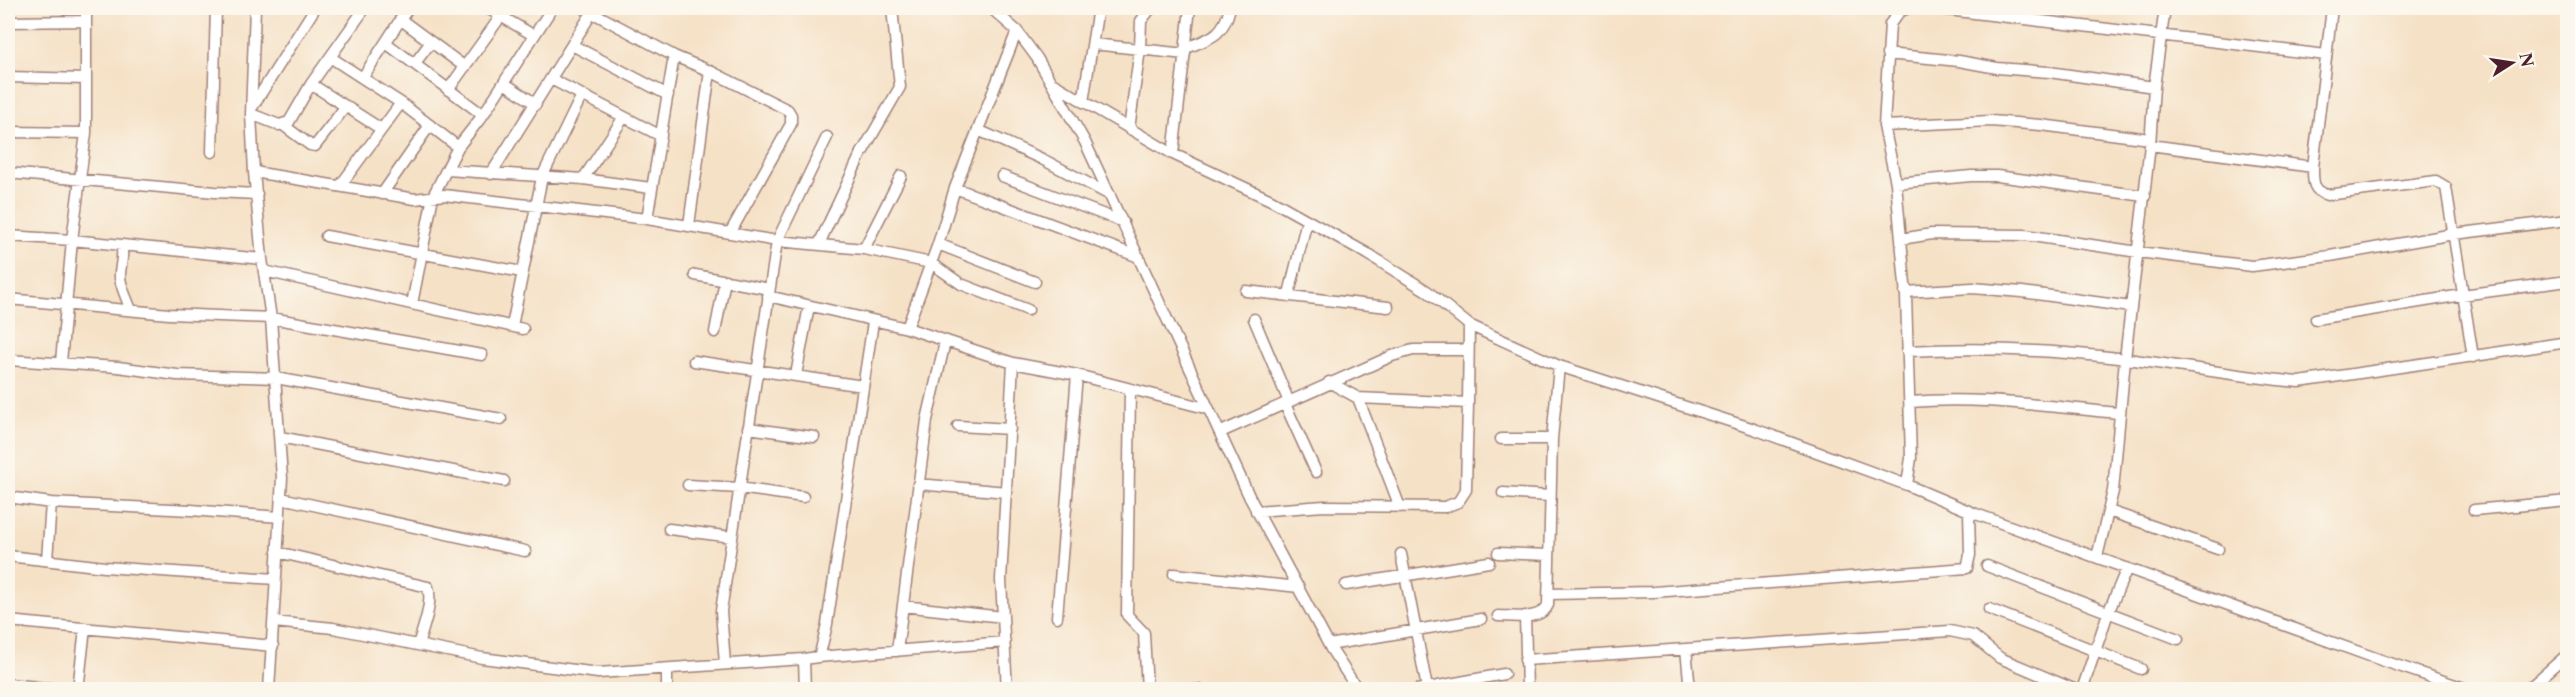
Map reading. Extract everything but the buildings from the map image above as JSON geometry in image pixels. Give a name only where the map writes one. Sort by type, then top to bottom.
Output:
[{"type":"street","points":[[61,362],[72,240],[86,133],[86,8]]},
{"type":"street","points":[[212,152],[216,8]]},
{"type":"street","points":[[255,8],[251,111],[254,172],[263,265],[271,318],[280,437],[281,498],[269,690]]},
{"type":"street","points":[[251,111],[315,8]]},
{"type":"street","points":[[283,126],[289,122],[311,84],[365,8]]},
{"type":"street","points":[[363,77],[408,8]]},
{"type":"street","points":[[487,8],[534,35]]},
{"type":"street","points":[[412,304],[432,196],[458,147],[483,115],[552,8]]},
{"type":"street","points":[[819,244],[860,156],[900,87],[892,8]]},
{"type":"street","points":[[991,8],[1017,31],[1052,83],[1111,196],[1256,510],[1329,645],[1357,689]]},
{"type":"street","points":[[1083,102],[1098,8]]},
{"type":"street","points":[[1129,129],[1140,49],[1141,21],[1150,8]]},
{"type":"street","points":[[1173,154],[1190,8]]},
{"type":"street","points":[[1093,44],[1185,51],[1217,35],[1226,22],[1230,8]]},
{"type":"street","points":[[1907,485],[1911,458],[1905,292],[1896,183],[1884,126],[1890,24],[1899,12],[1908,8]]},
{"type":"street","points":[[1932,8],[2326,56]]},
{"type":"street","points":[[2097,557],[2109,511],[2145,196],[2154,87],[2165,8]]},
{"type":"street","points":[[2332,8],[2313,166],[2314,187],[2320,193],[2327,195],[2422,182],[2442,183],[2446,187],[2473,357]]},
{"type":"street","points":[[491,174],[572,45],[589,10],[674,56],[710,71],[788,110],[791,124],[730,233]]},
{"type":"street","points":[[448,90],[501,16]]},
{"type":"street","points":[[400,19],[465,68]]},
{"type":"street","points":[[8,22],[86,21]]},
{"type":"street","points":[[907,328],[938,244],[955,188],[1017,31]]},
{"type":"street","points":[[415,63],[431,42]]},
{"type":"street","points":[[386,44],[483,115]]},
{"type":"street","points":[[572,45],[668,96]]},
{"type":"street","points":[[1887,54],[2049,72],[2154,87]]},
{"type":"street","points":[[647,219],[674,56]]},
{"type":"street","points":[[330,57],[401,103],[458,147]]},
{"type":"street","points":[[689,225],[710,71]]},
{"type":"street","points":[[8,77],[86,79]]},
{"type":"street","points":[[551,79],[661,136]]},
{"type":"street","points":[[504,83],[536,104]]},
{"type":"street","points":[[1052,83],[1173,154],[1273,201],[1368,254],[1426,291],[1469,325],[1558,366],[1754,429],[1907,485],[1969,511],[2470,690]]},
{"type":"street","points":[[311,84],[381,129]]},
{"type":"street","points":[[8,236],[121,245],[263,265],[412,304],[518,327],[522,272],[542,177],[582,95]]},
{"type":"street","points":[[340,186],[401,103]]},
{"type":"street","points":[[251,111],[283,126],[310,145],[315,146],[346,106]]},
{"type":"street","points":[[583,178],[624,117]]},
{"type":"street","points":[[1884,126],[1991,122],[2041,125],[2313,166]]},
{"type":"street","points":[[382,194],[430,125]]},
{"type":"street","points":[[978,130],[1042,159],[1111,196]]},
{"type":"street","points":[[8,132],[86,133]]},
{"type":"street","points":[[725,664],[721,611],[777,241],[827,137]]},
{"type":"street","points":[[447,170],[583,178],[651,188]]},
{"type":"street","points":[[254,172],[415,199],[444,195],[535,205],[689,225],[777,241],[864,249],[931,263],[961,284],[1028,310]]},
{"type":"street","points":[[8,173],[257,194]]},
{"type":"street","points":[[864,249],[901,176]]},
{"type":"street","points":[[1002,176],[1123,222]]},
{"type":"street","points":[[1896,183],[1997,176],[2145,196]]},
{"type":"street","points":[[955,188],[1139,257]]},
{"type":"street","points":[[1289,294],[1307,220]]},
{"type":"street","points":[[1901,239],[1932,234],[2025,235],[2252,266],[2330,256],[2454,234],[2568,220]]},
{"type":"street","points":[[326,236],[522,272]]},
{"type":"street","points":[[938,244],[1035,282]]},
{"type":"street","points":[[121,245],[124,253],[120,275],[122,290],[131,310]]},
{"type":"street","points":[[695,275],[725,280],[809,306],[873,322],[907,328],[1013,363],[1077,375],[1209,409]]},
{"type":"street","points":[[715,332],[725,280]]},
{"type":"street","points":[[2316,319],[2462,295],[2568,281]]},
{"type":"street","points":[[1905,292],[1972,288],[2022,292],[2132,307]]},
{"type":"street","points":[[1246,291],[1289,294],[1388,308]]},
{"type":"street","points":[[8,299],[131,310],[271,318],[482,355]]},
{"type":"street","points":[[796,375],[809,306]]},
{"type":"street","points":[[1254,320],[1316,472]]},
{"type":"street","points":[[818,657],[827,624],[873,322]]},
{"type":"street","points":[[1256,510],[1324,506],[1445,507],[1454,505],[1462,498],[1466,490],[1469,325]]},
{"type":"street","points":[[897,651],[927,420],[945,342]]},
{"type":"street","points":[[1907,351],[1960,348],[2048,352],[2125,359],[2259,379],[2299,382],[2568,342]]},
{"type":"street","points":[[1221,432],[1329,382],[1413,350],[1467,350]]},
{"type":"street","points":[[8,360],[61,362],[177,375],[276,378],[501,419]]},
{"type":"street","points":[[694,361],[863,386]]},
{"type":"street","points":[[1008,690],[1001,580],[1013,363]]},
{"type":"street","points":[[1498,616],[1538,615],[1546,610],[1549,594],[1552,439],[1558,366]]},
{"type":"street","points":[[1057,617],[1077,375]]},
{"type":"street","points":[[1329,382],[1358,398],[1468,403]]},
{"type":"street","points":[[1130,389],[1127,615],[1144,633],[1147,690]]},
{"type":"street","points":[[1358,398],[1400,507]]},
{"type":"street","points":[[1910,402],[1947,399],[2009,400],[2120,413]]},
{"type":"street","points":[[958,426],[1010,429]]},
{"type":"street","points":[[748,428],[814,437]]},
{"type":"street","points":[[280,437],[504,482]]},
{"type":"street","points":[[1501,440],[1552,439]]},
{"type":"street","points":[[918,484],[1007,492]]},
{"type":"street","points":[[688,485],[739,488],[803,497]]},
{"type":"street","points":[[1503,493],[1550,496]]},
{"type":"street","points":[[8,497],[51,503],[280,517]]},
{"type":"street","points":[[281,498],[525,551]]},
{"type":"street","points":[[2474,510],[2568,501]]},
{"type":"street","points":[[47,560],[51,503]]},
{"type":"street","points":[[1549,594],[1654,592],[1967,568],[1970,555],[1969,511]]},
{"type":"street","points":[[2109,511],[2218,549]]},
{"type":"street","points":[[669,529],[732,537]]},
{"type":"street","points":[[277,552],[428,587],[426,618],[418,645]]},
{"type":"street","points":[[1401,554],[1416,630],[1422,689],[1504,674]]},
{"type":"street","points":[[1498,554],[1549,555]]},
{"type":"street","points":[[8,556],[105,567],[275,579]]},
{"type":"street","points":[[1347,585],[1489,562]]},
{"type":"street","points":[[1987,566],[2178,639]]},
{"type":"street","points":[[2082,690],[2108,613],[2127,568]]},
{"type":"street","points":[[1174,574],[1299,587]]},
{"type":"street","points":[[903,606],[1003,617]]},
{"type":"street","points":[[1989,609],[2141,669]]},
{"type":"street","points":[[1525,616],[1527,690]]},
{"type":"street","points":[[1329,645],[1481,619]]},
{"type":"street","points":[[8,621],[273,646]]},
{"type":"street","points":[[274,622],[333,628],[482,658],[598,673],[667,670],[1005,642]]},
{"type":"street","points":[[78,690],[85,628]]},
{"type":"street","points":[[1525,660],[1950,631],[1972,636],[2000,658],[2076,690]]},
{"type":"street","points":[[1686,649],[1690,690]]},
{"type":"street","points":[[2527,690],[2568,654]]},
{"type":"street","points":[[804,659],[805,690]]},
{"type":"street","points":[[667,670],[667,690]]},
{"type":"street","points":[[8,684],[69,690]]},
{"type":"street","points":[[1236,690],[1357,689]]},
{"type":"street","points":[[1182,690],[1200,690]]}]
